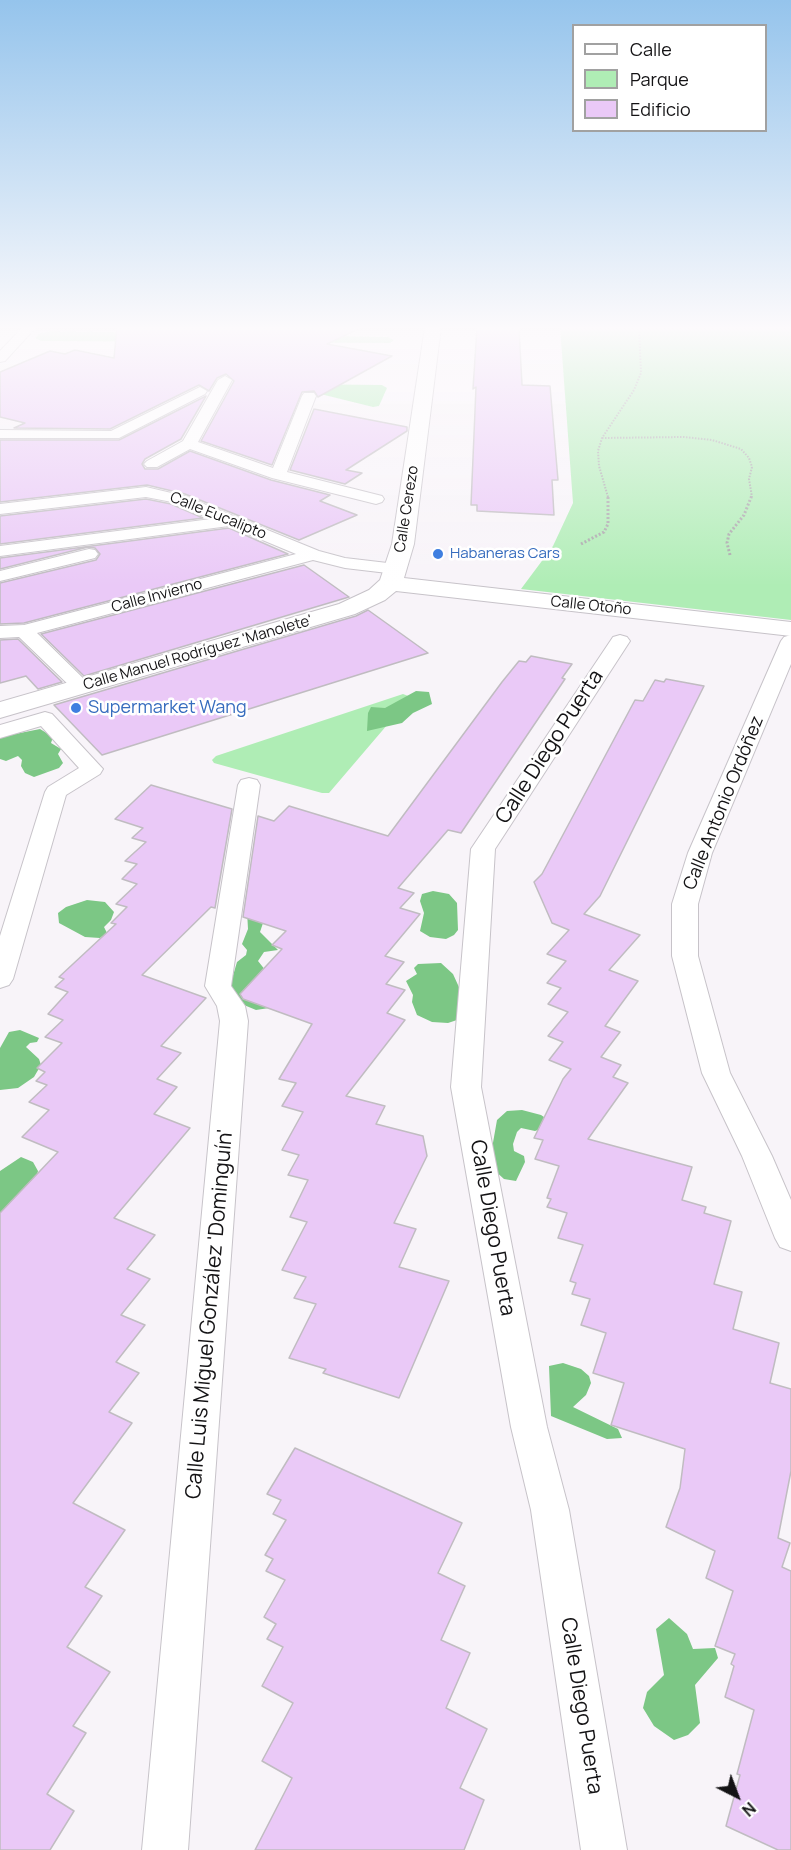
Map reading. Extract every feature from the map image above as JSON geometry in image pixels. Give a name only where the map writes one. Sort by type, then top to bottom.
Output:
[{"type":"street","name":"Calle Cerezo","points":[[393,576],[403,544],[421,413]]},
{"type":"street","name":"Calle Otoño","points":[[393,576],[791,629]]},
{"type":"street","name":"Calle Manuel Rodríguez 'Manolete'","points":[[0,710],[347,609],[377,595],[393,576]]},
{"type":"lane","points":[[0,434],[114,435],[156,413]]},
{"type":"lane","points":[[152,464],[189,444],[207,413]]},
{"type":"lane","points":[[278,475],[302,413]]},
{"type":"lane","points":[[189,444],[278,475],[376,500]]},
{"type":"lane","name":"Calle Eucalipto","points":[[0,508],[146,492],[178,499],[313,555],[393,576]]},
{"type":"lane","points":[[0,551],[185,529],[232,521]]},
{"type":"lane","points":[[0,576],[185,529]]},
{"type":"lane","name":"Calle Invierno","points":[[0,626],[16,618],[293,547]]},
{"type":"lane","name":"Calle Invierno","points":[[0,632],[24,631],[313,555]]},
{"type":"lane","points":[[24,631],[81,687]]},
{"type":"lane","name":"Calle Diego Puerta","points":[[604,1850],[550,1510],[529,1427],[466,1087],[483,849],[620,641]]},
{"type":"lane","name":"Calle Antonio Ordóñez","points":[[791,642],[700,854],[685,904],[686,956],[716,1073],[757,1156],[791,1238]]},
{"type":"lane","points":[[0,732],[45,718],[92,769],[56,792],[0,979]]},
{"type":"lane","name":"Calle Luis Miguel González 'Dominguín'","points":[[165,1850],[234,1021],[231,1006],[218,986],[249,785]]},
{"type":"path","points":[[580,544],[604,532],[608,524],[608,496],[599,466],[598,452],[602,438],[618,413]]},
{"type":"path","points":[[602,438],[684,437],[712,440],[741,449],[749,458],[752,467],[749,479],[752,496],[744,515],[729,534],[727,543],[730,555]]},
{"type":"green space","points":[[566,413],[791,413],[791,620],[521,589],[553,546],[573,503]]},
{"type":"green space","points":[[416,691],[429,692],[432,704],[413,713],[402,723],[367,731],[368,713],[371,707],[385,708]]},
{"type":"green space","points":[[403,694],[411,697],[329,793],[214,763],[212,760],[216,756]]},
{"type":"green space","points":[[40,729],[53,737],[51,743],[61,749],[58,754],[63,763],[59,768],[34,777],[25,773],[21,766],[22,760],[18,756],[6,761],[0,759],[0,737]]},
{"type":"green space","points":[[433,891],[449,894],[457,903],[458,930],[446,939],[430,937],[420,931],[424,913],[420,901],[422,894]]},
{"type":"green space","points":[[87,900],[105,902],[114,912],[111,920],[104,927],[107,933],[100,938],[85,937],[59,923],[58,913],[66,907]]},
{"type":"green space","points":[[247,911],[263,923],[260,932],[278,950],[264,952],[258,961],[266,971],[269,1008],[256,1010],[244,1005],[229,989],[237,962],[246,955],[247,950],[242,944],[248,929]]},
{"type":"green space","points":[[441,963],[453,974],[463,996],[460,1019],[448,1023],[432,1022],[417,1015],[412,1002],[413,995],[406,981],[417,974],[414,968],[418,964]]},
{"type":"green space","points":[[20,1030],[39,1038],[37,1042],[30,1043],[26,1047],[39,1059],[41,1065],[34,1077],[18,1088],[0,1090],[0,1048],[9,1032]]},
{"type":"green space","points":[[522,1110],[541,1115],[550,1121],[546,1127],[535,1131],[521,1128],[517,1132],[513,1144],[514,1151],[524,1156],[525,1162],[516,1181],[504,1179],[493,1169],[491,1154],[497,1120],[507,1111]]},
{"type":"green space","points":[[21,1157],[33,1162],[38,1171],[37,1175],[0,1216],[0,1171]]},
{"type":"green space","points":[[563,1363],[581,1369],[589,1376],[591,1383],[586,1395],[573,1407],[618,1429],[622,1438],[607,1439],[551,1416],[549,1366]]},
{"type":"green space","points":[[669,1618],[687,1634],[693,1649],[715,1648],[718,1658],[695,1685],[700,1723],[688,1735],[674,1740],[654,1726],[643,1708],[647,1692],[664,1675],[656,1629]]},
{"type":"building","points":[[0,413],[142,413],[110,429],[14,428],[25,423],[0,417]]},
{"type":"building","points":[[172,413],[196,413],[181,439],[145,459],[142,464],[145,469],[158,469],[190,451],[271,480],[330,495],[320,501],[357,515],[299,540],[185,494],[147,485],[0,502],[0,440],[119,440]]},
{"type":"building","points":[[216,413],[293,413],[272,465],[201,441]]},
{"type":"building","points":[[312,413],[336,413],[407,427],[407,431],[346,470],[362,473],[345,484],[290,470]]},
{"type":"building","points":[[475,413],[552,413],[558,480],[552,480],[554,515],[477,511],[477,505],[471,505]]},
{"type":"building","points":[[146,499],[171,504],[203,518],[0,544],[0,516]]},
{"type":"building","points":[[229,528],[288,554],[24,623],[0,624],[0,583],[96,560],[100,554],[95,548],[88,547],[0,569],[0,558]]},
{"type":"building","points":[[304,565],[349,597],[84,676],[41,634]]},
{"type":"building","points":[[368,610],[428,653],[102,755],[54,705],[356,616]]},
{"type":"building","points":[[18,639],[62,682],[38,689],[26,676],[0,683],[0,640]]},
{"type":"building","points":[[531,656],[572,664],[562,678],[565,679],[461,833],[448,830],[398,888],[414,893],[400,908],[420,914],[385,956],[404,962],[386,984],[405,990],[387,1013],[405,1020],[346,1096],[385,1106],[376,1124],[423,1136],[427,1156],[394,1223],[416,1229],[399,1267],[449,1281],[399,1398],[323,1373],[326,1369],[289,1358],[316,1304],[294,1298],[306,1277],[282,1270],[307,1222],[290,1217],[308,1180],[288,1175],[299,1155],[282,1150],[303,1112],[282,1106],[296,1083],[279,1079],[312,1024],[243,999],[240,994],[282,949],[272,945],[286,931],[243,917],[258,816],[274,821],[289,806],[388,836],[502,682],[519,661],[526,662]]},
{"type":"building","points":[[666,679],[704,686],[600,896],[584,914],[640,935],[609,970],[638,981],[605,1026],[620,1032],[601,1057],[621,1065],[613,1077],[628,1083],[588,1139],[692,1167],[682,1200],[706,1207],[704,1213],[731,1221],[714,1284],[742,1292],[733,1329],[779,1343],[770,1383],[791,1389],[791,1471],[778,1538],[790,1543],[782,1567],[791,1571],[791,1850],[778,1850],[726,1826],[754,1710],[725,1697],[735,1654],[715,1646],[733,1591],[706,1578],[715,1551],[666,1527],[680,1488],[685,1449],[611,1425],[624,1383],[593,1373],[606,1333],[581,1325],[590,1299],[572,1294],[576,1283],[570,1281],[583,1245],[558,1238],[567,1213],[547,1207],[551,1199],[547,1198],[559,1166],[535,1159],[543,1140],[534,1138],[563,1079],[571,1069],[549,1060],[563,1042],[548,1036],[568,1012],[548,1004],[561,988],[547,983],[566,961],[547,954],[569,930],[552,923],[534,882],[542,874],[635,700],[643,701],[655,680],[664,682]]},
{"type":"building","points":[[151,785],[232,809],[215,908],[211,907],[142,975],[206,998],[161,1046],[181,1053],[157,1079],[177,1087],[154,1114],[190,1128],[114,1218],[155,1235],[127,1269],[150,1279],[121,1315],[145,1325],[116,1362],[139,1373],[109,1412],[132,1423],[73,1503],[125,1530],[85,1587],[102,1596],[67,1647],[110,1672],[73,1726],[86,1733],[47,1794],[74,1811],[50,1850],[0,1850],[0,1213],[58,1152],[22,1137],[49,1110],[29,1102],[47,1085],[36,1081],[45,1072],[37,1068],[62,1043],[45,1037],[63,1020],[48,1014],[68,992],[55,987],[64,979],[59,977],[116,924],[111,923],[127,907],[116,904],[137,884],[122,879],[137,864],[125,861],[146,842],[132,838],[143,828],[115,819]]},
{"type":"building","points":[[295,1448],[462,1523],[438,1573],[465,1586],[441,1640],[470,1653],[446,1708],[487,1729],[460,1788],[484,1800],[464,1850],[255,1850],[292,1778],[262,1761],[293,1703],[262,1686],[283,1647],[267,1639],[276,1624],[264,1617],[285,1580],[266,1571],[273,1559],[265,1555],[286,1520],[273,1514],[281,1500],[267,1494]]},
{"type":"place","name":"Habaneras Cars","points":[[438,554]]},
{"type":"place","name":"Supermarket Wang","points":[[76,708]]}]
